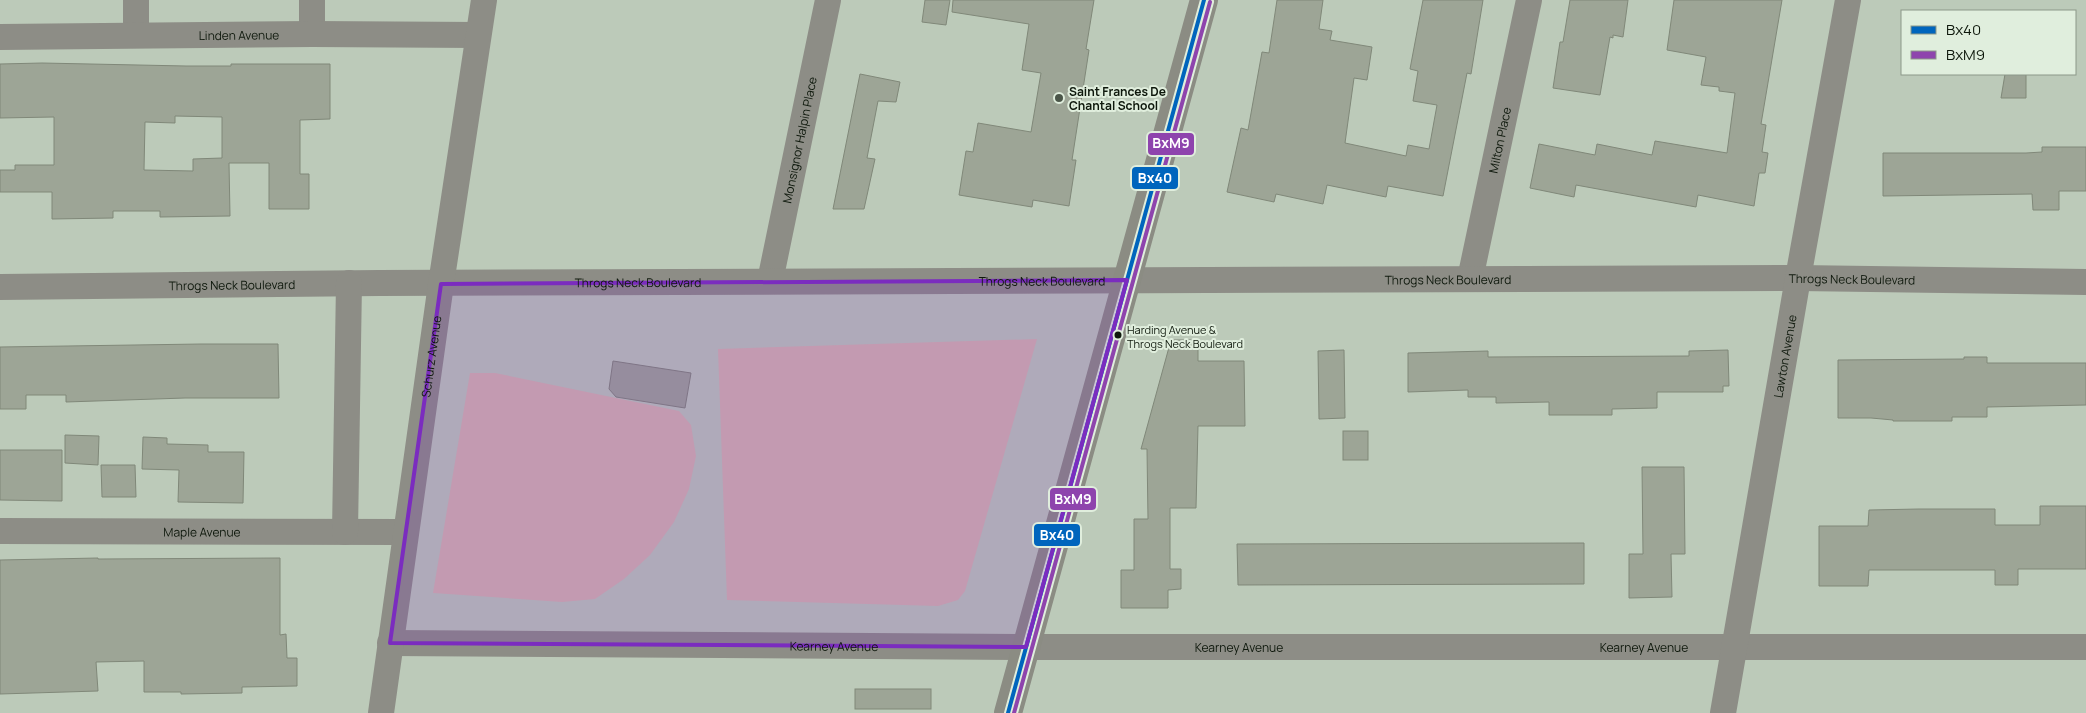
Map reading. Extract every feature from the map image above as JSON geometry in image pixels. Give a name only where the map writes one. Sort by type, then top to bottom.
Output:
[{"type":"street","points":[[136,0],[136,36]]},
{"type":"street","points":[[312,0],[312,34]]},
{"type":"street","name":"Schurz Avenue","points":[[381,713],[405,532],[484,0]]},
{"type":"street","name":"Monsignor Halpin Place","points":[[770,281],[828,0]]},
{"type":"street","points":[[1008,713],[1204,0]]},
{"type":"street","name":"Milton Place","points":[[1470,280],[1529,0]]},
{"type":"street","name":"Lawton Avenue","points":[[1723,713],[1848,0]]},
{"type":"street","name":"Linden Avenue","points":[[0,37],[312,34],[478,35]]},
{"type":"street","name":"Throgs Neck Boulevard","points":[[0,287],[349,283],[1798,278],[2086,282]]},
{"type":"street","points":[[345,532],[349,283]]},
{"type":"street","name":"Maple Avenue","points":[[0,531],[405,532]]},
{"type":"street","name":"Kearney Avenue","points":[[390,643],[1026,647],[2086,647]]},
{"type":"highlighted area","points":[[1127,280],[1026,647],[390,643],[441,284]]},
{"type":"shaded area","points":[[1037,339],[965,591],[958,600],[938,606],[727,600],[718,349]]},
{"type":"shaded area","points":[[470,373],[495,373],[679,411],[691,425],[696,456],[689,489],[674,522],[650,555],[624,579],[595,599],[562,602],[433,593]]},
{"type":"building","points":[[925,0],[950,0],[946,25],[922,22]]},
{"type":"building","name":"Saint Frances De Chantal School","points":[[953,0],[1094,0],[1086,49],[1089,50],[1072,160],[1076,160],[1069,206],[1033,200],[1032,207],[959,195],[966,151],[973,152],[978,123],[1031,132],[1041,73],[1022,70],[1029,24],[952,12]]},
{"type":"building","points":[[1277,0],[1323,0],[1319,29],[1332,31],[1330,40],[1372,47],[1367,80],[1354,78],[1345,143],[1406,156],[1408,145],[1429,149],[1437,105],[1413,101],[1418,71],[1410,69],[1423,0],[1483,0],[1471,74],[1467,73],[1443,196],[1388,186],[1386,197],[1327,185],[1323,204],[1276,194],[1274,202],[1227,192],[1241,128],[1248,130],[1262,52],[1269,53]]},
{"type":"building","points":[[1570,0],[1628,0],[1623,37],[1613,35],[1613,38],[1610,37],[1600,95],[1553,88],[1560,42],[1563,42]]},
{"type":"building","points":[[1674,0],[1782,0],[1761,124],[1766,125],[1762,152],[1768,153],[1765,173],[1759,173],[1754,206],[1698,195],[1696,207],[1576,185],[1574,197],[1530,188],[1539,144],[1595,155],[1597,144],[1652,155],[1655,141],[1727,153],[1735,93],[1719,91],[1719,87],[1701,85],[1706,57],[1667,50]]},
{"type":"building","points":[[0,64],[231,66],[231,64],[330,64],[330,119],[300,120],[300,174],[309,174],[309,209],[269,209],[269,163],[229,163],[230,216],[160,217],[160,211],[113,211],[113,218],[52,219],[52,192],[0,192],[0,170],[15,170],[15,165],[54,165],[54,117],[0,118]],"holes":[[[175,116],[222,117],[222,158],[193,159],[193,171],[144,170],[145,122],[175,123]]]},
{"type":"building","points":[[860,74],[900,82],[896,102],[878,101],[867,158],[875,159],[864,209],[833,209]]},
{"type":"building","points":[[2005,75],[2026,75],[2026,98],[2001,98]]},
{"type":"building","points":[[2042,147],[2086,147],[2086,191],[2059,191],[2059,210],[2033,210],[2032,194],[1883,196],[1883,153],[2026,153],[2042,152]]},
{"type":"building","points":[[1171,340],[1198,340],[1198,361],[1244,361],[1245,426],[1198,426],[1196,508],[1170,508],[1170,569],[1181,569],[1181,589],[1168,590],[1168,608],[1121,608],[1121,570],[1134,570],[1134,519],[1148,519],[1147,449],[1141,449]]},
{"type":"building","points":[[278,344],[279,398],[185,398],[66,402],[66,395],[26,395],[26,409],[0,409],[0,347]]},
{"type":"building","points":[[1344,350],[1345,418],[1319,419],[1318,351]]},
{"type":"building","points":[[1728,350],[1729,386],[1723,386],[1723,392],[1657,392],[1657,408],[1612,409],[1612,415],[1549,415],[1549,402],[1496,403],[1496,397],[1468,397],[1468,390],[1408,392],[1408,353],[1488,351],[1488,357],[1689,356],[1689,351]]},
{"type":"building","points":[[1964,357],[1987,357],[1987,363],[2086,363],[2086,405],[1987,407],[1987,417],[1952,417],[1952,421],[1893,421],[1871,418],[1838,418],[1838,360],[1964,359]]},
{"type":"building","points":[[613,361],[691,373],[685,408],[616,397],[609,389]]},
{"type":"building","points":[[1343,431],[1368,431],[1368,460],[1343,460]]},
{"type":"building","points":[[65,435],[99,436],[98,465],[65,463]]},
{"type":"building","points":[[143,437],[167,438],[167,444],[208,445],[208,452],[244,452],[243,503],[178,502],[179,470],[142,469]]},
{"type":"building","points":[[0,450],[62,450],[62,501],[0,500]]},
{"type":"building","points":[[101,465],[135,465],[136,497],[102,497]]},
{"type":"building","points":[[1642,467],[1684,467],[1685,554],[1671,554],[1672,597],[1629,598],[1629,554],[1643,554]]},
{"type":"building","points":[[2040,506],[2086,506],[2086,569],[2018,569],[2018,585],[1995,585],[1995,570],[1869,570],[1868,586],[1819,586],[1819,526],[1868,526],[1869,510],[1919,509],[1995,509],[1995,525],[2040,525]]},
{"type":"building","points":[[1584,543],[1584,584],[1238,585],[1237,544]]},
{"type":"building","points":[[280,558],[280,635],[286,634],[287,658],[297,658],[297,686],[242,687],[242,693],[181,694],[181,692],[144,692],[144,661],[96,662],[98,691],[0,694],[0,560]]},
{"type":"building","points":[[855,689],[931,689],[931,709],[855,709]]},
{"type":"transit line","name":"Bx40","points":[[1008,713],[1204,0]]},
{"type":"transit line","name":"BxM9","points":[[1014,713],[1210,2]]},
{"type":"place","name":"Saint Frances De Chantal School","points":[[1059,98]]},
{"type":"place","name":"Harding Avenue & Throgs Neck Boulevard","points":[[1118,335]]}]
